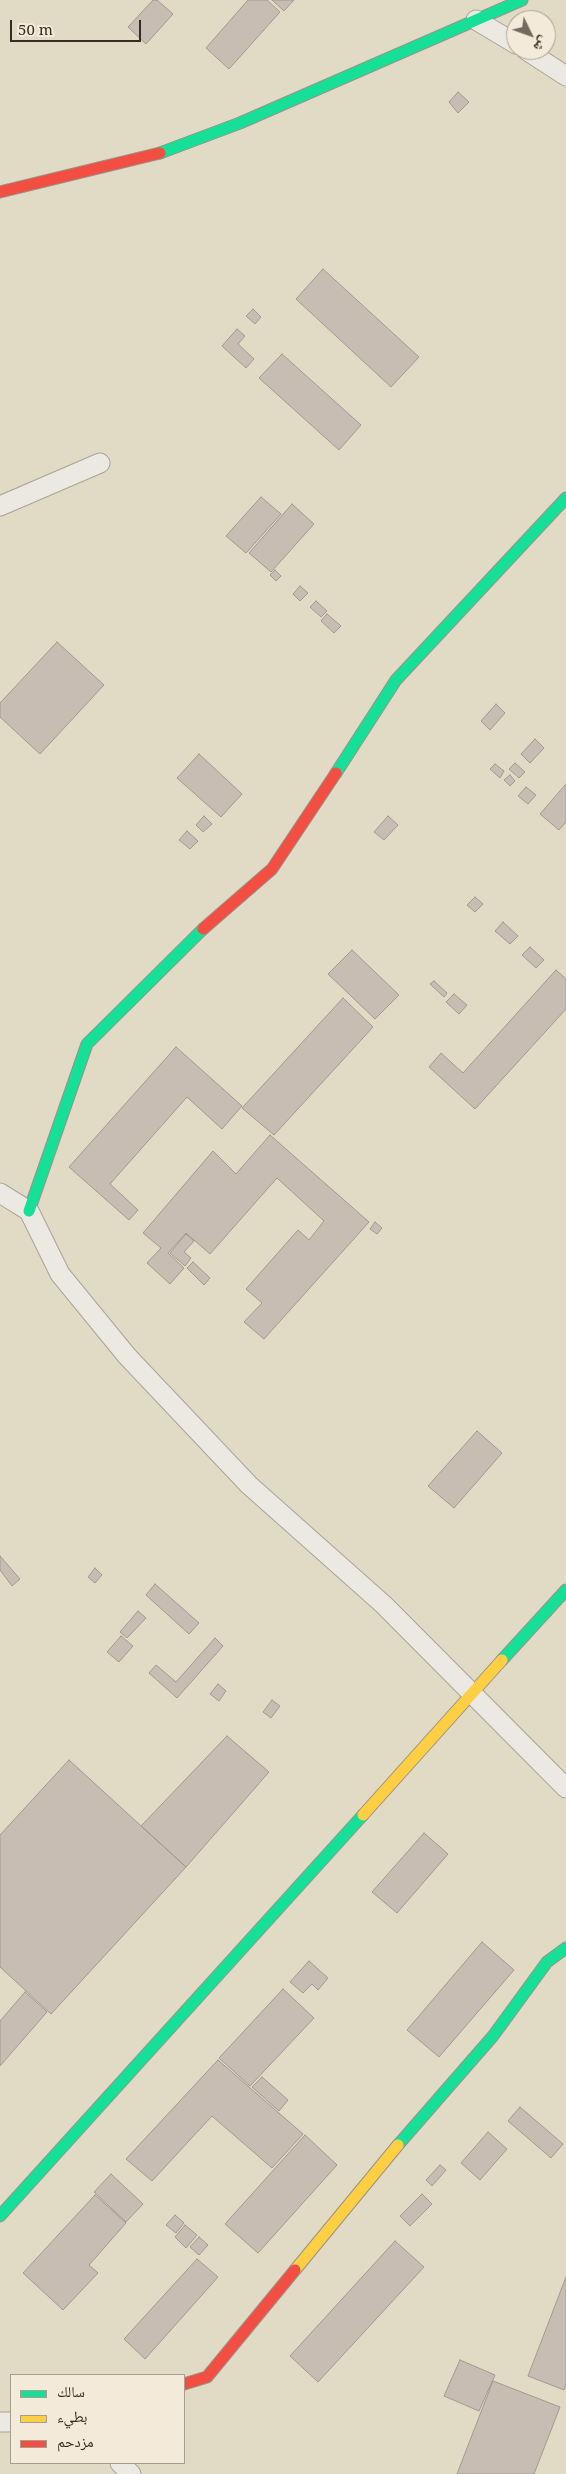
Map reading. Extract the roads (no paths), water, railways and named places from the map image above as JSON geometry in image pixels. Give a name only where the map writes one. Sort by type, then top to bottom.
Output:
[{"type":"street","points":[[0,192],[170,151],[249,119],[522,0]]},
{"type":"street","points":[[476,20],[506,38]]},
{"type":"street","points":[[541,60],[566,76]]},
{"type":"street","points":[[0,506],[100,462]]},
{"type":"street","points":[[28,1211],[87,1044],[186,944],[272,869],[396,680],[566,498]]},
{"type":"street","points":[[0,1193],[28,1211],[60,1274],[128,1356],[249,1485],[384,1605],[566,1788]]},
{"type":"street","points":[[0,2216],[566,1590]]},
{"type":"street","points":[[185,2384],[207,2378],[403,2139],[494,2036],[547,1962],[566,1948]]},
{"type":"street","points":[[121,2464],[131,2474]]}]
